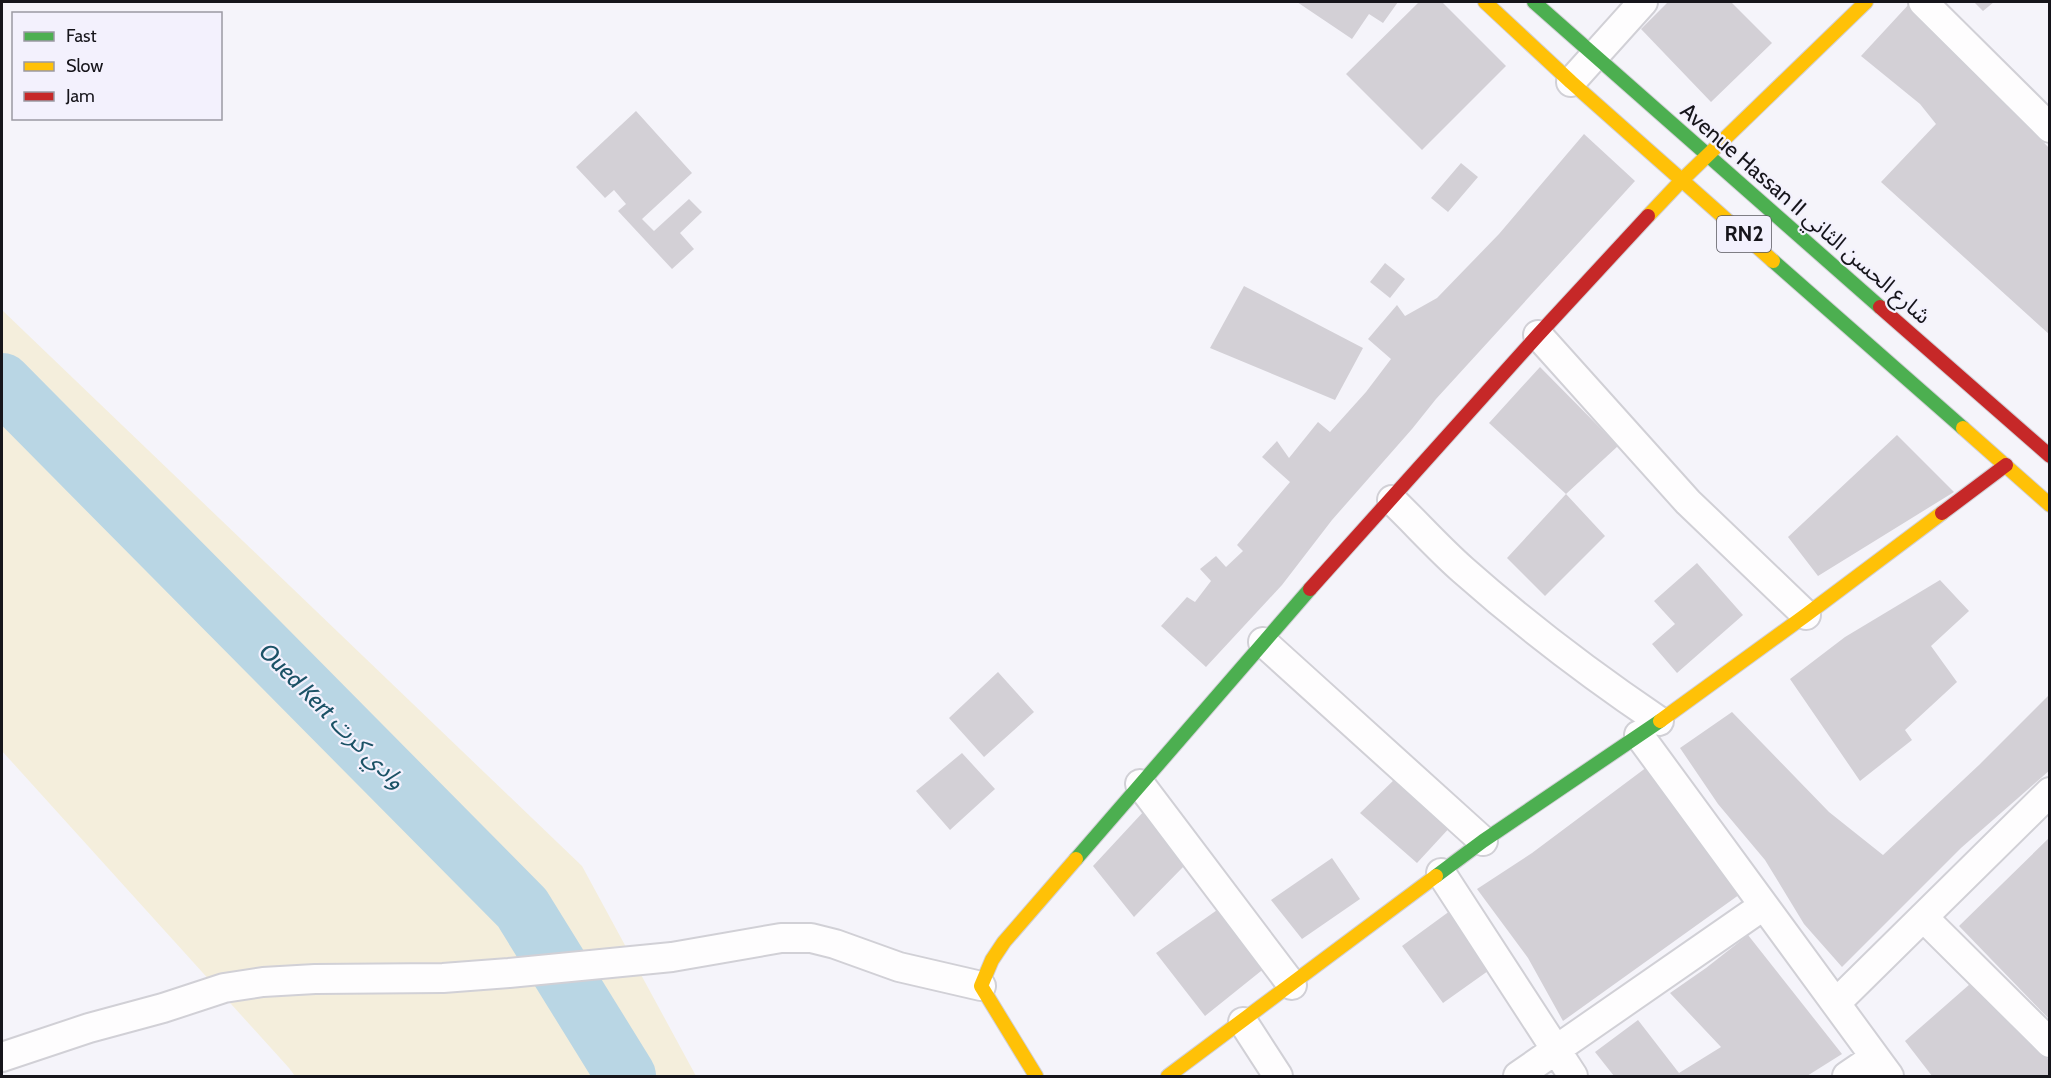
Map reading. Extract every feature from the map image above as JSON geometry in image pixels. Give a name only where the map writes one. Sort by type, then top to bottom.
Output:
[{"type":"street","name":"RN2","points":[[1485,2],[1571,82],[2049,505]]},
{"type":"street","name":"Avenue Hassan II شارع الحسن الثاني","points":[[1534,2],[2049,456]]},
{"type":"street","points":[[1571,82],[1643,2]]},
{"type":"street","points":[[981,986],[992,960],[1004,942],[1263,642],[1538,335],[1682,180],[1866,2]]},
{"type":"street","points":[[1923,2],[2049,128]]},
{"type":"street","points":[[1538,335],[1688,502],[1806,615]]},
{"type":"street","points":[[1168,1077],[1484,841],[1649,728],[1806,615],[2006,465]]},
{"type":"street","points":[[1392,500],[1462,569],[1543,638],[1602,682],[1649,728],[1763,906],[1882,1067],[1847,1077]]},
{"type":"street","points":[[1263,642],[1484,841]]},
{"type":"street","points":[[1140,784],[1292,985]]},
{"type":"street","points":[[1836,1003],[2049,792]]},
{"type":"street","points":[[1441,873],[1574,1077]]},
{"type":"street","points":[[1518,1077],[1763,906]]},
{"type":"street","points":[[1923,917],[2049,1043]]},
{"type":"street","points":[[2,1057],[89,1028],[163,1008],[224,988],[263,982],[315,979],[443,978],[508,973],[672,957],[781,938],[811,938],[899,967],[981,986],[1036,1077]]},
{"type":"street","points":[[1243,1022],[1278,1077]]},
{"type":"sand","points":[[2,310],[582,866],[696,1076],[295,1076],[2,751]]},
{"type":"building","points":[[1297,2],[1398,2],[1383,23],[1369,14],[1352,39]]},
{"type":"building","points":[[1419,2],[1442,2],[1506,66],[1422,150],[1346,74]]},
{"type":"building","points":[[1668,2],[1731,2],[1772,43],[1711,102],[1641,29]]},
{"type":"building","points":[[1974,2],[1994,2],[1983,11]]},
{"type":"building","points":[[1910,3],[2050,149],[2050,335],[1881,182],[1936,124],[1920,104],[1861,56]]},
{"type":"building","points":[[636,111],[692,173],[642,219],[654,231],[689,199],[702,212],[680,233],[694,249],[672,269],[618,211],[626,204],[614,190],[605,198],[576,167]]},
{"type":"building","points":[[1584,134],[1635,181],[1436,399],[1332,520],[1282,585],[1206,667],[1161,626],[1187,597],[1195,602],[1211,581],[1200,569],[1216,556],[1226,567],[1243,551],[1237,545],[1290,482],[1262,457],[1277,441],[1289,458],[1318,422],[1330,432],[1366,392],[1391,359],[1368,339],[1397,305],[1405,316],[1437,298],[1499,234]]},
{"type":"building","points":[[1461,163],[1478,177],[1448,212],[1431,198]]},
{"type":"building","points":[[1385,263],[1405,279],[1390,298],[1370,282]]},
{"type":"building","points":[[1244,286],[1363,348],[1335,400],[1210,348]]},
{"type":"building","points":[[1540,367],[1618,446],[1566,494],[1489,423]]},
{"type":"building","points":[[1897,435],[1954,492],[1818,576],[1788,537]]},
{"type":"building","points":[[1566,494],[1605,536],[1545,596],[1507,558]]},
{"type":"building","points":[[1697,563],[1743,615],[1677,673],[1652,644],[1675,624],[1654,601]]},
{"type":"building","points":[[1940,580],[1969,611],[1931,646],[1957,682],[1905,730],[1912,740],[1860,781],[1790,679],[1845,637]]},
{"type":"building","points":[[998,672],[1034,712],[984,757],[949,718]]},
{"type":"building","points":[[2050,694],[2050,770],[1961,848],[1842,967],[1804,924],[1765,860],[1718,804],[1680,748],[1732,712],[1829,812],[1883,855],[1979,765]]},
{"type":"building","points":[[962,753],[995,789],[950,830],[916,791]]},
{"type":"building","points":[[1647,767],[1743,892],[1563,1021],[1528,958],[1477,889],[1532,853]]},
{"type":"building","points":[[1399,775],[1453,824],[1417,863],[1360,813]]},
{"type":"building","points":[[1145,810],[1185,865],[1134,917],[1093,866]]},
{"type":"building","points":[[2050,837],[2050,1020],[1959,926]]},
{"type":"building","points":[[1332,858],[1360,899],[1302,939],[1271,900]]},
{"type":"building","points":[[1220,908],[1266,967],[1205,1016],[1156,953]]},
{"type":"building","points":[[1454,908],[1495,966],[1443,1003],[1402,946]]},
{"type":"building","points":[[1748,935],[1842,1054],[1807,1076],[1614,1076],[1595,1052],[1638,1020],[1679,1073],[1721,1047],[1670,993]]},
{"type":"building","points":[[1970,984],[2050,1061],[2050,1076],[1932,1076],[1905,1041]]},
{"type":"waterway","name":"Oued Kert وادي كرت","points":[[2,383],[522,908],[626,1076]]},
{"type":"traffic: fast","points":[[1534,2],[1880,307]]},
{"type":"traffic: fast","points":[[1773,261],[1963,428]]},
{"type":"traffic: fast","points":[[1076,859],[1310,589]]},
{"type":"traffic: fast","points":[[1436,876],[1483,841],[1660,721]]},
{"type":"traffic: slow","points":[[1485,2],[1571,82],[1773,261]]},
{"type":"traffic: slow","points":[[1648,216],[1682,180],[1866,2]]},
{"type":"traffic: slow","points":[[1963,428],[2050,505]]},
{"type":"traffic: slow","points":[[1660,721],[1942,513]]},
{"type":"traffic: slow","points":[[1036,1076],[981,986],[992,960],[1004,942],[1076,859]]},
{"type":"traffic: slow","points":[[1168,1076],[1436,876]]},
{"type":"traffic: jam","points":[[1310,589],[1648,216]]},
{"type":"traffic: jam","points":[[1880,307],[2050,456]]},
{"type":"traffic: jam","points":[[1942,513],[2006,465]]}]
